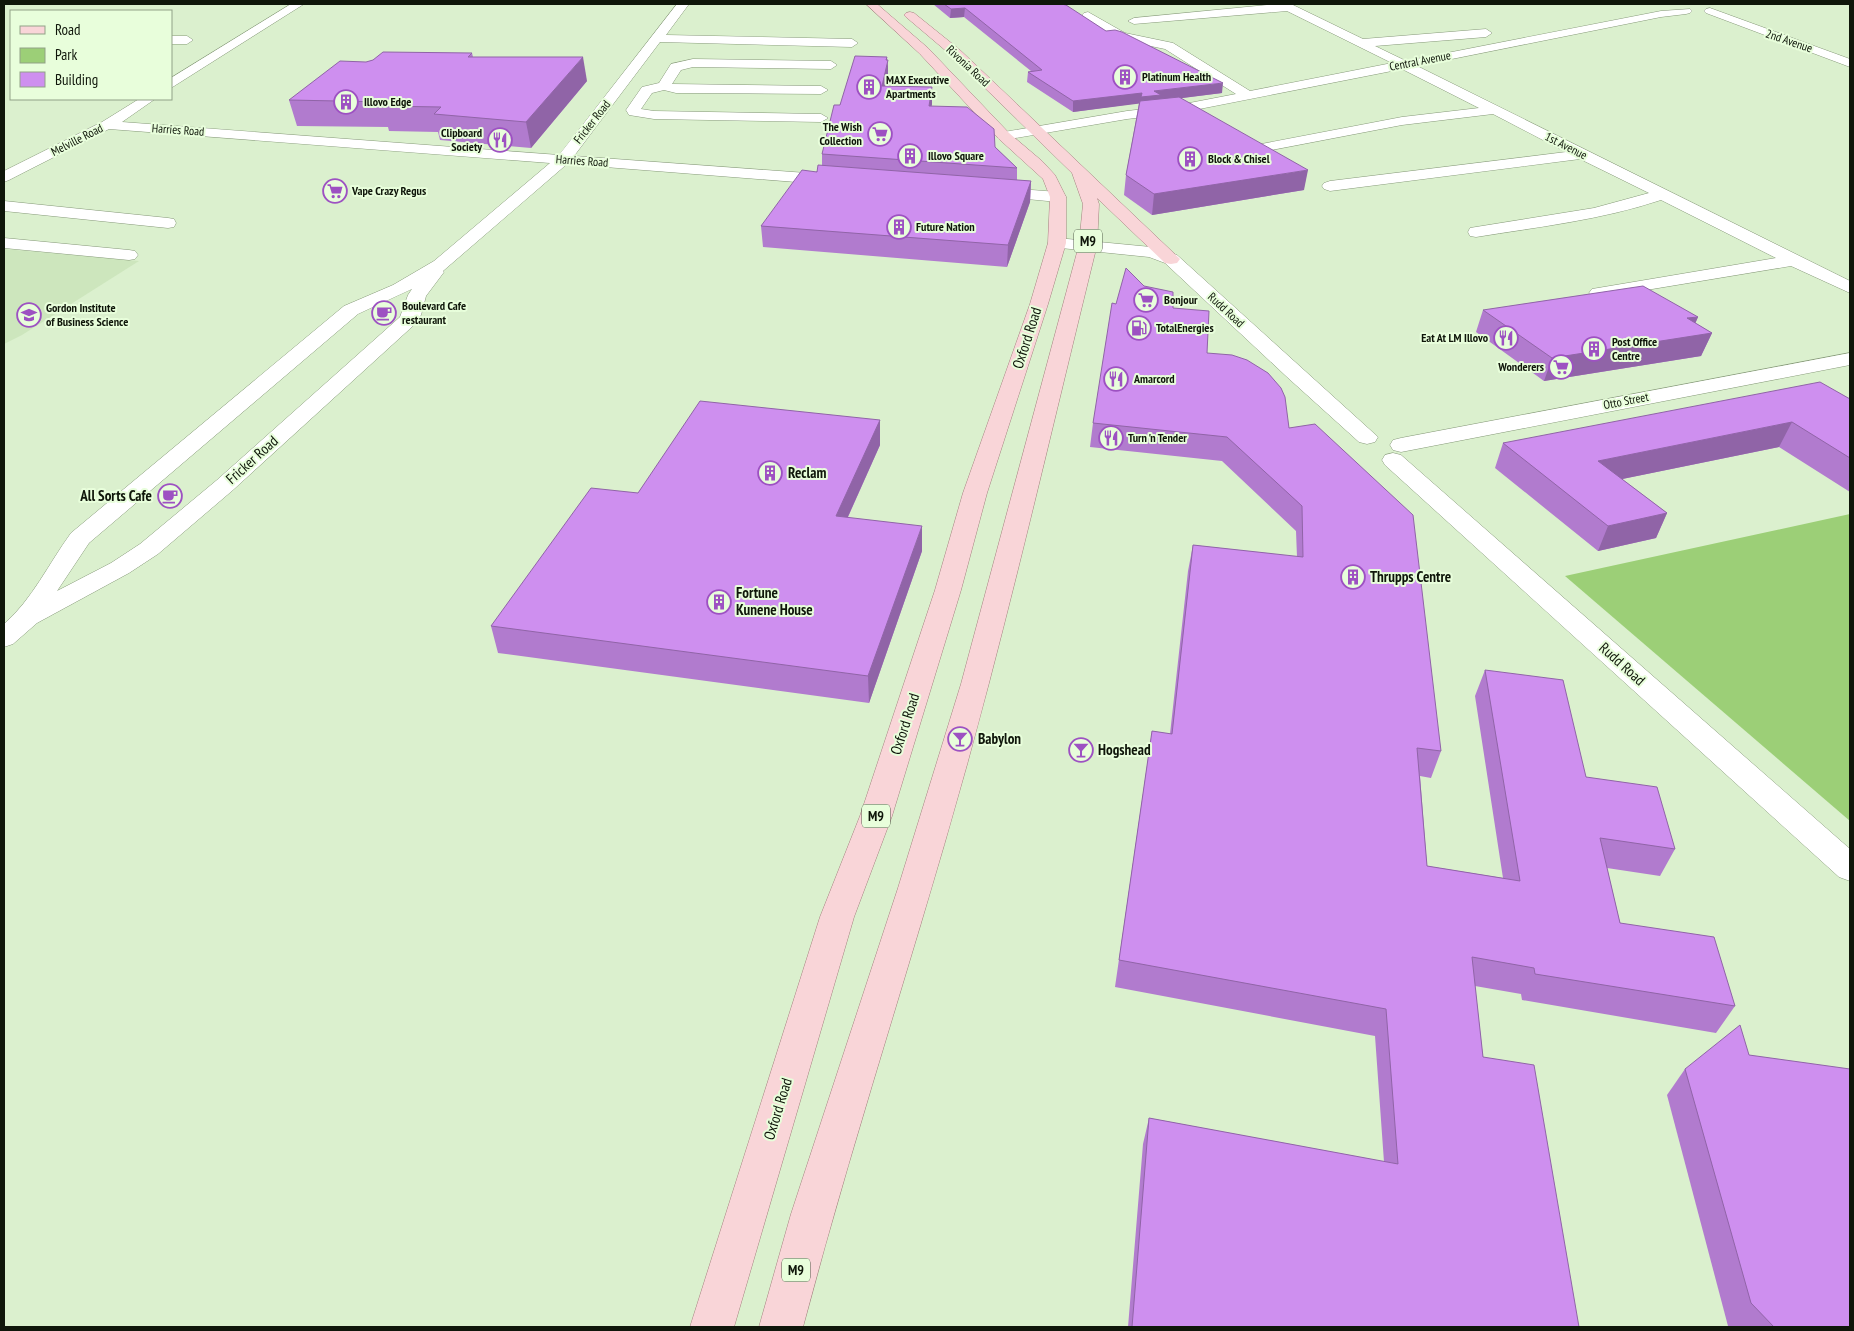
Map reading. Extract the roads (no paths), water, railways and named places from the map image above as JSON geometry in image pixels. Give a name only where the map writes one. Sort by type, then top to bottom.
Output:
[{"type":"main road","name":"Rivonia Road","points":[[871,4],[924,52],[1009,141]]},
{"type":"main road","name":"Rivonia Road","points":[[897,4],[956,53],[1041,136]]},
{"type":"main road","name":"M9","points":[[781,1327],[812,1214],[914,888],[975,684],[1088,245],[1090,204],[1078,171],[1041,136]]},
{"type":"main road","name":"Oxford Road","points":[[712,1327],[837,917],[876,816],[948,590],[975,493],[1020,362],[1057,243],[1058,197],[1050,178],[1037,164],[1009,141]]},
{"type":"main road","points":[[1078,171],[1171,259]]},
{"type":"street","points":[[172,83],[298,4]]},
{"type":"street","name":"Fricker Road","points":[[28,617],[63,561],[80,538],[351,310],[399,289],[440,264],[563,160],[683,4]]},
{"type":"street","points":[[1134,21],[1286,5]]},
{"type":"street","name":"1st Avenue","points":[[1286,5],[1850,288]]},
{"type":"street","name":"Central Avenue","points":[[1009,141],[1166,114],[1247,94],[1696,7]]},
{"type":"street","name":"2nd Avenue","points":[[1696,7],[1850,63]]},
{"type":"street","points":[[1088,15],[1121,36],[1169,46],[1247,94]]},
{"type":"street","points":[[1362,43],[1510,31]]},
{"type":"street","points":[[656,38],[852,43]]},
{"type":"street","points":[[172,40],[187,40]]},
{"type":"street","points":[[821,118],[654,115],[634,112],[633,110],[647,90],[667,80],[676,67],[692,63],[831,65]]},
{"type":"street","points":[[172,74],[188,74]]},
{"type":"street","points":[[628,74],[649,75],[667,80],[676,89],[821,90]]},
{"type":"street","name":"Melville Road","points":[[4,177],[106,125],[146,100]]},
{"type":"street","points":[[1256,149],[1395,122],[1495,110]]},
{"type":"street","name":"Harries Road","points":[[106,125],[845,181]]},
{"type":"street","points":[[1330,186],[1583,154]]},
{"type":"street","points":[[980,191],[1058,197]]},
{"type":"street","points":[[1476,232],[1599,213],[1636,204],[1663,194]]},
{"type":"street","points":[[4,206],[168,223]]},
{"type":"street","points":[[4,243],[130,255]]},
{"type":"street","name":"Rudd Road","points":[[1057,243],[1151,252],[1171,259],[1294,373],[1367,437],[1358,442],[1357,447],[1359,451],[1377,460],[1397,452],[1850,868]]},
{"type":"street","points":[[1598,293],[1793,260]]},
{"type":"street","name":"Fricker Road","points":[[4,638],[28,617],[120,568],[149,549],[225,485],[407,321],[412,315],[417,295],[440,264]]},
{"type":"street","name":"Otto Street","points":[[1397,452],[1850,359]]},
{"type":"place","name":"Platinum Health","points":[[1125,77]]},
{"type":"place","name":"MAX Executive Apartments","points":[[869,87]]},
{"type":"place","name":"Illovo Edge","points":[[346,102]]},
{"type":"place","name":"The Wish Collection","points":[[880,134]]},
{"type":"place","name":"Clipboard Society","points":[[500,140]]},
{"type":"place","name":"Illovo Square","points":[[910,156]]},
{"type":"place","name":"Block & Chisel","points":[[1190,159]]},
{"type":"place","name":"Vape Crazy Regus","points":[[335,191]]},
{"type":"place","name":"Future Nation","points":[[899,227]]},
{"type":"place","name":"Bonjour","points":[[1146,300]]},
{"type":"place","name":"Boulevard Cafe restaurant","points":[[384,313]]},
{"type":"place","name":"Gordon Institute of Business Science","points":[[29,315]]},
{"type":"place","name":"TotalEnergies","points":[[1139,328]]},
{"type":"place","name":"Eat At LM Illovo","points":[[1506,338]]},
{"type":"place","name":"Post Office Centre","points":[[1594,349]]},
{"type":"place","name":"Wonderers","points":[[1561,367]]},
{"type":"place","name":"Amarcord","points":[[1116,379]]},
{"type":"place","name":"Turn 'n Tender","points":[[1111,438]]},
{"type":"place","name":"Reclam","points":[[770,473]]},
{"type":"place","name":"All Sorts Cafe","points":[[170,496]]},
{"type":"place","name":"Thrupps Centre","points":[[1353,577]]},
{"type":"place","name":"Fortune Kunene House","points":[[719,602]]},
{"type":"place","name":"Babylon","points":[[960,739]]},
{"type":"place","name":"Hogshead","points":[[1081,750]]}]
